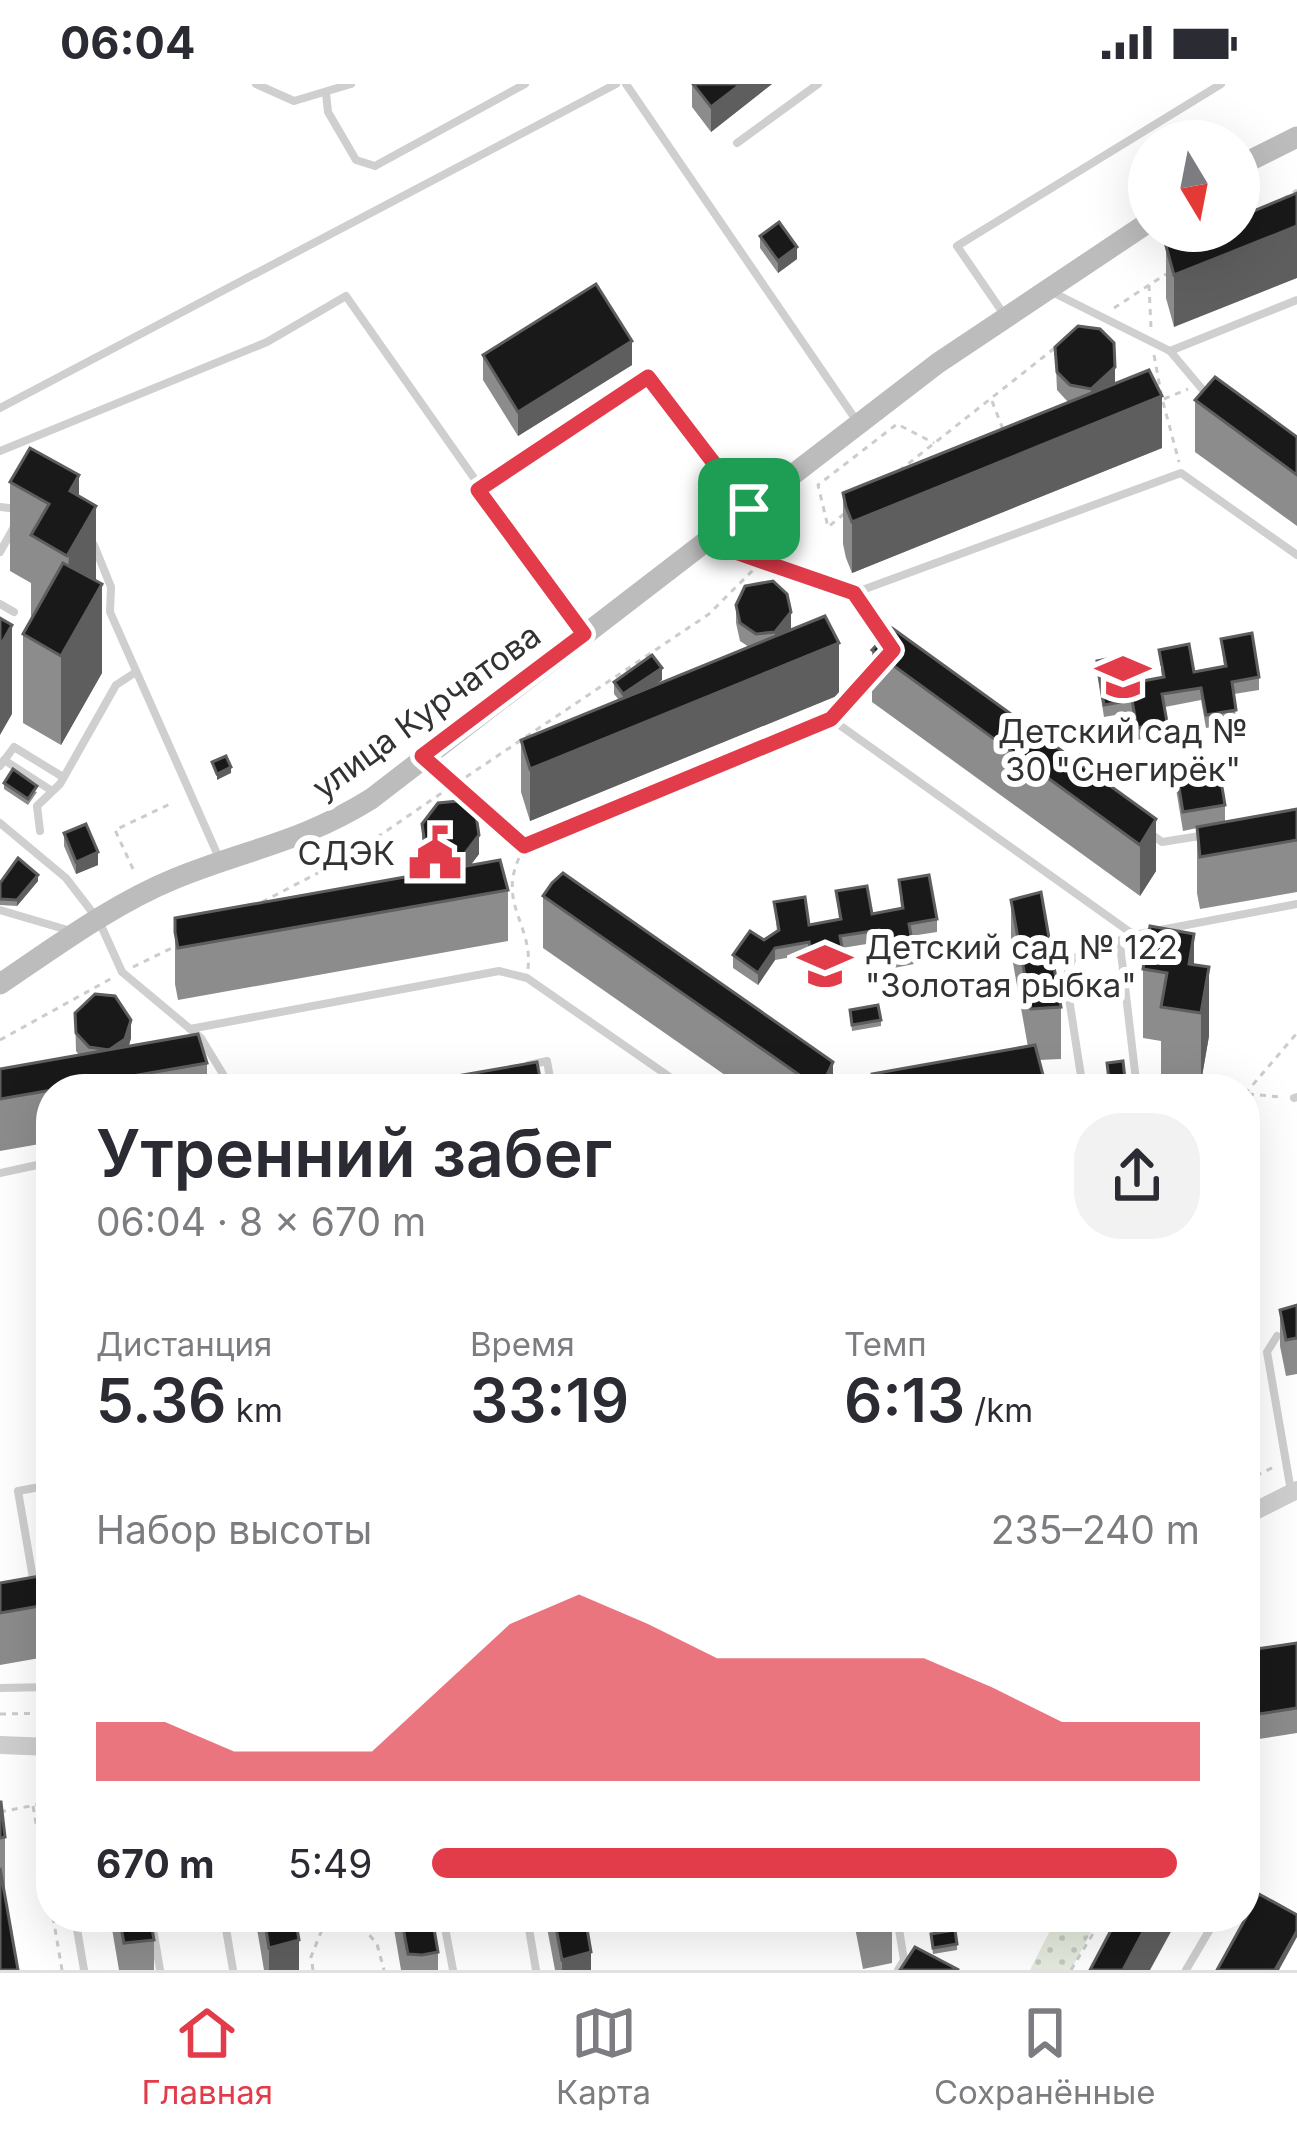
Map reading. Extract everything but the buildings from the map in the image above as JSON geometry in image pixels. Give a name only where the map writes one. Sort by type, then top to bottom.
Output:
[{"type":"main road","points":[[1260,156],[1297,137]]},
{"type":"main road","name":"улица Курчатова","points":[[0,984],[173,879],[326,827],[858,424],[1128,236]]},
{"type":"street","points":[[1260,1508],[1294,1491]]},
{"type":"street","points":[[0,1745],[36,1746]]},
{"type":"lane","points":[[256,84],[294,101],[351,84]]},
{"type":"lane","points":[[326,93],[328,112],[356,160],[375,166],[525,84]]},
{"type":"lane","points":[[0,408],[616,84]]},
{"type":"lane","points":[[626,84],[858,424]]},
{"type":"lane","points":[[737,143],[818,84]]},
{"type":"lane","points":[[1007,319],[957,246],[1221,84]]},
{"type":"lane","points":[[1048,291],[1170,351],[1216,405]]},
{"type":"lane","points":[[0,451],[267,342],[346,296],[478,490],[584,634]]},
{"type":"lane","points":[[1170,351],[1297,300]]},
{"type":"lane","points":[[478,490],[648,377],[749,509]]},
{"type":"lane","points":[[854,593],[1181,472],[1297,555]]},
{"type":"lane","points":[[0,507],[24,510],[0,552]]},
{"type":"lane","points":[[720,532],[738,553],[854,593],[893,650]]},
{"type":"lane","points":[[88,536],[110,584],[109,609],[222,864]]},
{"type":"lane","points":[[0,604],[14,612]]},
{"type":"lane","points":[[40,831],[36,807],[64,777],[116,685],[136,672]]},
{"type":"lane","points":[[422,756],[524,846],[831,719],[1134,935]]},
{"type":"lane","points":[[49,789],[2,763],[14,746],[64,777]]},
{"type":"lane","points":[[0,823],[66,878],[89,927],[122,972],[190,1029],[222,1074]]},
{"type":"lane","points":[[1143,828],[1162,842],[1230,832]]},
{"type":"lane","points":[[1082,1074],[1066,979],[1072,959],[1134,935],[1297,904]]},
{"type":"lane","points":[[0,910],[89,927]]},
{"type":"lane","points":[[1120,944],[1135,1074]]},
{"type":"lane","points":[[190,1029],[499,971],[526,978],[664,1074]]},
{"type":"lane","points":[[525,1065],[547,1061],[549,1074]]},
{"type":"lane","points":[[0,1173],[36,1165]]},
{"type":"lane","points":[[1277,1336],[1267,1352],[1294,1491]]},
{"type":"lane","points":[[36,1488],[17,1491],[36,1596]]},
{"type":"lane","points":[[0,1688],[36,1687]]},
{"type":"lane","points":[[78,1932],[84,1970]]},
{"type":"lane","points":[[154,1932],[160,1970]]},
{"type":"lane","points":[[227,1932],[233,1970]]},
{"type":"lane","points":[[446,1932],[453,1970]]},
{"type":"lane","points":[[529,1932],[536,1970]]},
{"type":"lane","points":[[898,1970],[904,1960],[899,1932]]},
{"type":"lane","points":[[1186,1970],[1208,1932]]},
{"type":"path","points":[[1278,203],[1297,190]]},
{"type":"path","points":[[1101,317],[1166,274]]},
{"type":"path","points":[[1149,285],[1151,342],[1162,399],[1178,461],[1191,469]]},
{"type":"path","points":[[899,471],[1066,340]]},
{"type":"path","points":[[1162,399],[1198,386]]},
{"type":"path","points":[[992,400],[1005,436]]},
{"type":"path","points":[[846,513],[828,527],[818,485],[897,424],[934,443]]},
{"type":"path","points":[[831,719],[893,650]]},
{"type":"path","points":[[133,869],[115,830],[170,803]]},
{"type":"path","points":[[524,846],[508,887],[530,953],[526,978]]},
{"type":"path","points":[[0,1040],[122,972]]},
{"type":"path","points":[[1260,1076],[1297,1033]]},
{"type":"path","points":[[1260,1095],[1296,1097]]},
{"type":"path","points":[[1260,1473],[1286,1461]]},
{"type":"path","points":[[0,1714],[36,1713]]},
{"type":"path","points":[[0,1812],[36,1805]]},
{"type":"path","points":[[33,1806],[36,1823]]},
{"type":"path","points":[[56,1932],[62,1970]]},
{"type":"path","points":[[313,1970],[311,1957],[321,1932]]},
{"type":"path","points":[[367,1932],[377,1944],[384,1970]]},
{"type":"path","points":[[1071,1970],[1094,1932]]},
{"type":"shaded area","points":[[1049,1932],[1091,1932],[1071,1970],[1030,1970]]},
{"type":"place","name":"Детский сад № 30 \"Снегирёк\"","points":[[1123,677]]},
{"type":"place","name":"СДЭК","points":[[435,853]]},
{"type":"place","name":"Детский сад № 122 \"Золотая рыбка\"","points":[[825,966]]},
{"type":"route","points":[[648,377],[749,509],[720,532],[738,553],[854,593],[893,650],[831,719],[524,846],[422,756],[584,634],[478,490],[648,377]]}]
